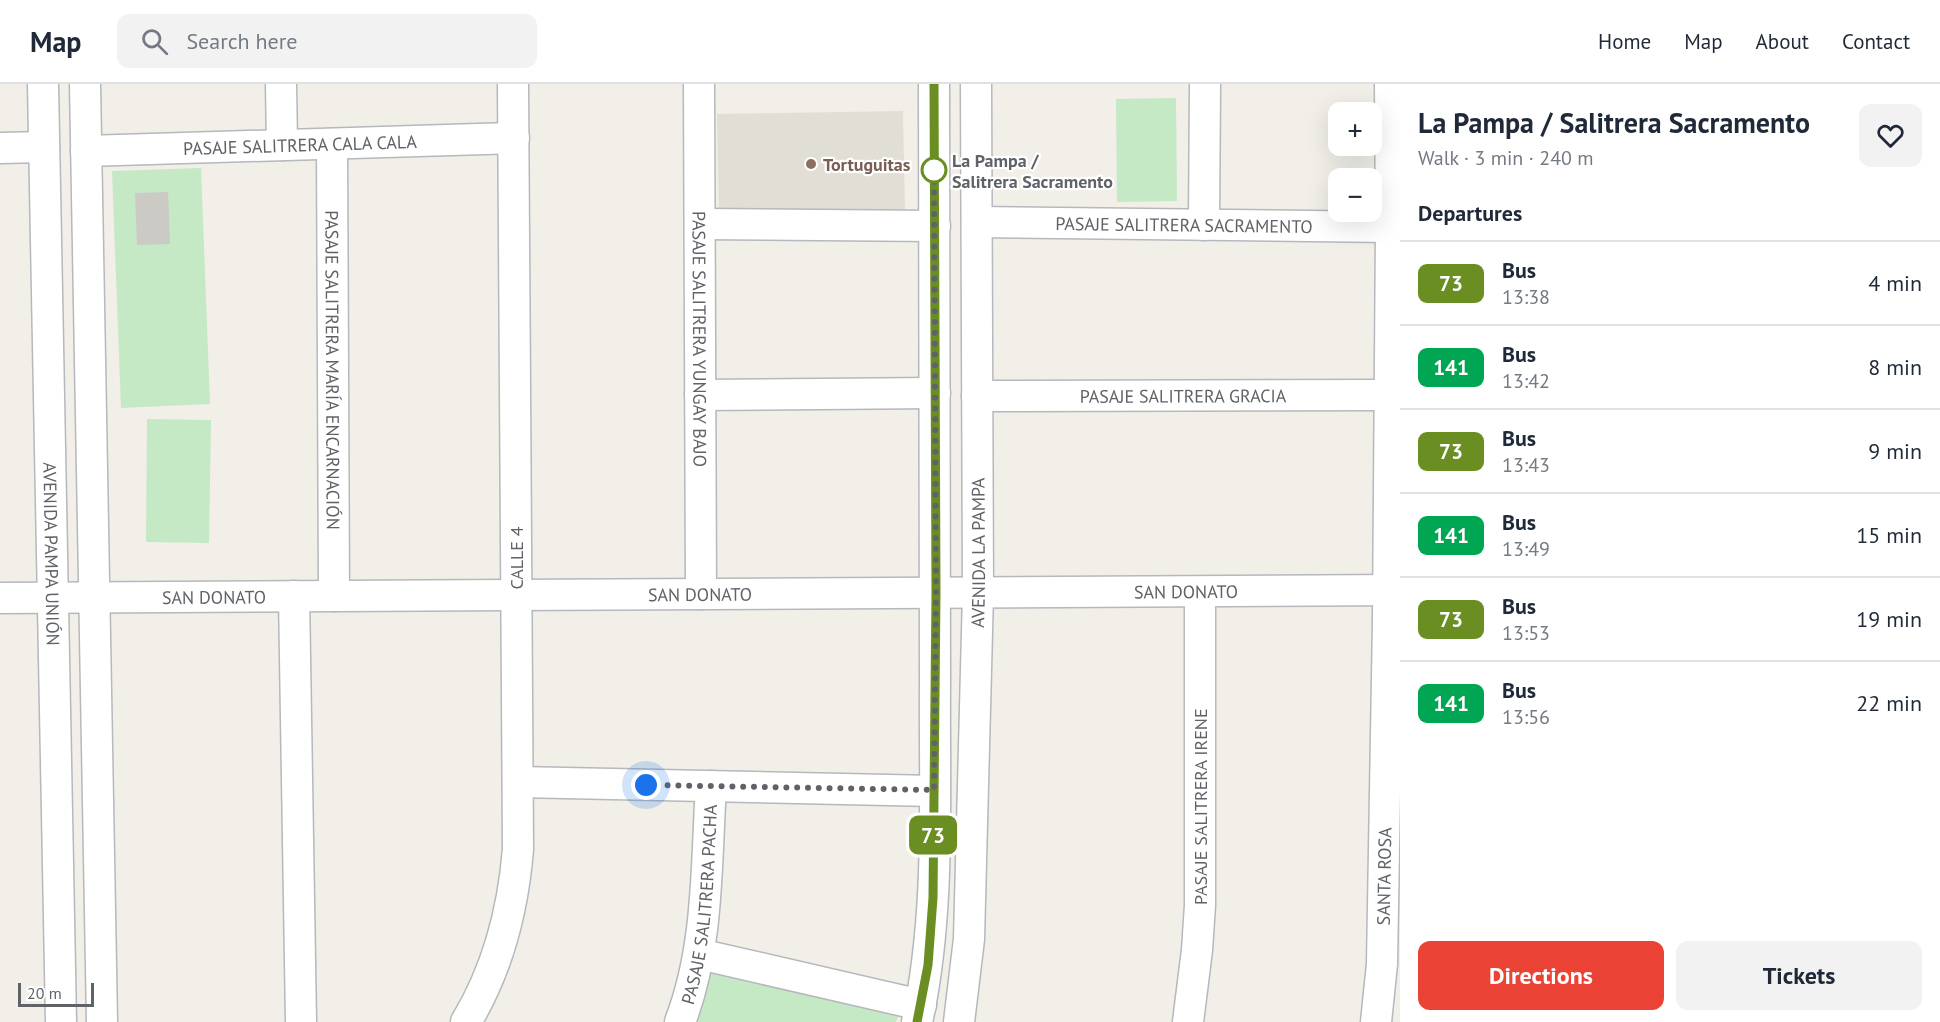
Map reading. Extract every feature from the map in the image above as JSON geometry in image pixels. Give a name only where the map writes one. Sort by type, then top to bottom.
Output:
[{"type":"street","name":"AVENIDA PAMPA UNIÓN","points":[[43,84],[61,1022]]},
{"type":"street","points":[[85,84],[102,1022]]},
{"type":"street","points":[[281,84],[282,145]]},
{"type":"street","name":"CALLE 4","points":[[466,1022],[489,979],[509,917],[518,849],[513,84]]},
{"type":"street","name":"PASAJE SALITRERA YUNGAY BAJO","points":[[699,84],[701,594]]},
{"type":"street","points":[[699,954],[919,1013],[928,965],[931,932],[934,790],[936,593],[934,84]]},
{"type":"street","name":"AVENIDA LA PAMPA","points":[[959,1022],[969,939],[978,592],[976,84]]},
{"type":"street","points":[[1204,225],[1205,84]]},
{"type":"street","name":"SANTA ROSA","points":[[1376,1022],[1391,964],[1394,590],[1389,395],[1393,91]]},
{"type":"street","name":"PASAJE SALITRERA CALA CALA","points":[[86,151],[514,138]]},
{"type":"street","name":"PASAJE SALITRERA MARÍA ENCARNACIÓN","points":[[332,144],[334,596]]},
{"type":"street","points":[[0,148],[44,147]]},
{"type":"street","name":"PASAJE SALITRERA SACRAMENTO","points":[[977,222],[1391,226]]},
{"type":"street","points":[[700,224],[935,226]]},
{"type":"street","points":[[700,394],[935,393]]},
{"type":"street","name":"PASAJE SALITRERA GRACIA","points":[[977,396],[1389,395]]},
{"type":"street","name":"SAN DONATO","points":[[0,598],[1394,590]]},
{"type":"street","name":"PASAJE SALITRERA IRENE","points":[[1188,1022],[1200,905],[1200,592]]},
{"type":"street","points":[[294,596],[301,1022]]},
{"type":"street","points":[[518,782],[934,790]]},
{"type":"street","name":"PASAJE SALITRERA PACHA","points":[[680,1022],[692,986],[703,926],[711,786]]},
{"type":"shaded area","name":"Tortuguitas","points":[[903,111],[905,213],[719,216],[717,114]]},
{"type":"green space","points":[[1176,98],[1177,201],[1117,202],[1116,99]]},
{"type":"green space","points":[[201,168],[210,404],[121,408],[112,171]]},
{"type":"green space","points":[[147,419],[211,420],[209,543],[146,542]]},
{"type":"green space","points":[[711,966],[900,1011],[896,1022],[688,1022]]},
{"type":"building","points":[[168,192],[170,244],[137,245],[135,193]]},
{"type":"bus line","name":"73","points":[[917,1022],[928,965],[933,898],[936,593],[934,84]]},
{"type":"place","name":"Tortuguitas","points":[[811,164]]},
{"type":"place","name":"La Pampa / Salitrera Sacramento","points":[[934,170]]},
{"type":"route","points":[[646,785],[934,790],[936,593],[934,170]]}]
